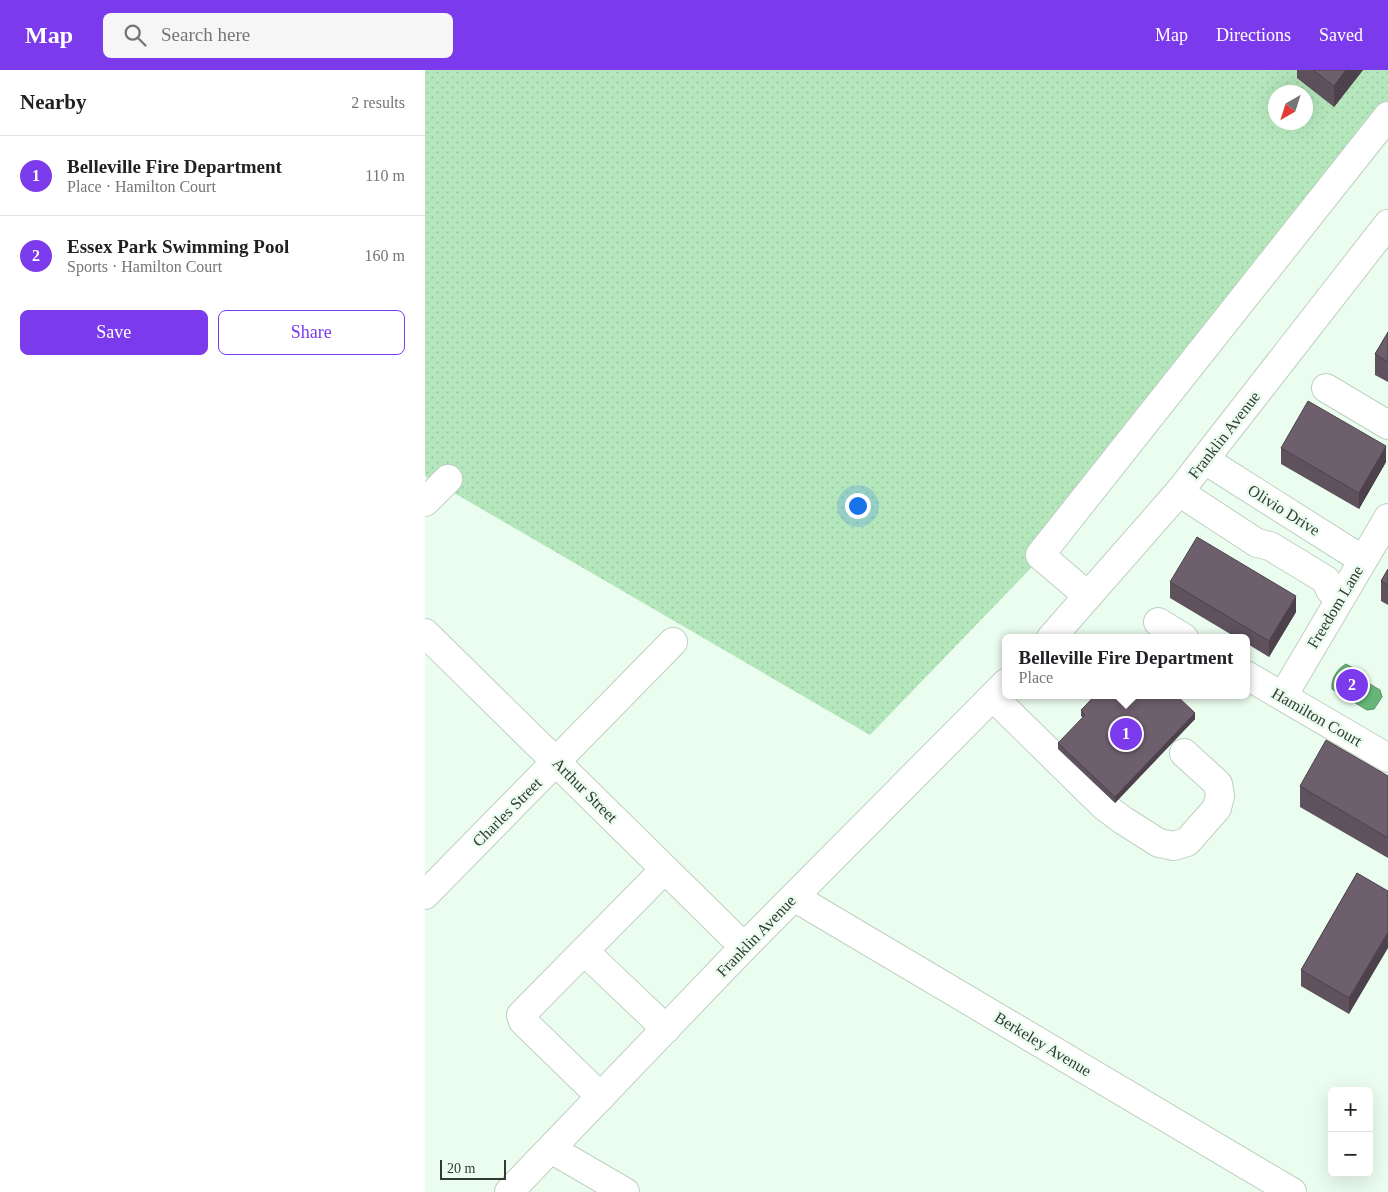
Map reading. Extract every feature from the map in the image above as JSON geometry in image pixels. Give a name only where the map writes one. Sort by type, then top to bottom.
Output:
[{"type":"street","points":[[1088,596],[1040,555],[1388,116]]},
{"type":"street","name":"Franklin Avenue","points":[[1055,634],[1179,492],[1388,224]]},
{"type":"street","points":[[1326,388],[1388,425]]},
{"type":"street","name":"Olivio Drive","points":[[1205,460],[1363,560]]},
{"type":"street","points":[[425,502],[448,479]]},
{"type":"street","points":[[1179,492],[1257,543],[1270,546],[1326,580],[1336,593]]},
{"type":"street","name":"Freedom Lane","points":[[1283,696],[1336,593],[1363,560],[1388,518]]},
{"type":"street","points":[[1158,622],[1178,634]]},
{"type":"street","name":"Arthur Street","points":[[425,633],[744,947]]},
{"type":"street","name":"Charles Street","points":[[425,895],[673,642]]},
{"type":"street","name":"Hamilton Court","points":[[1250,677],[1388,758]]},
{"type":"street","name":"Franklin Avenue","points":[[509,1192],[744,947],[999,690]]},
{"type":"street","points":[[1007,699],[1105,807],[1124,822],[1159,843],[1174,846],[1187,842],[1217,808],[1220,796],[1218,784],[1184,753]]},
{"type":"street","points":[[601,1096],[523,1021],[521,1015],[665,869]]},
{"type":"street","name":"Berkeley Avenue","points":[[794,897],[1292,1192]]},
{"type":"street","points":[[584,951],[666,1029]]},
{"type":"street","points":[[551,1149],[615,1189]]},
{"type":"shaded area","points":[[425,70],[1388,70],[1388,132],[1114,482],[870,735],[425,476]]},
{"type":"shaded area","points":[[1346,664],[1362,673],[1363,680],[1380,690],[1382,697],[1374,709],[1367,710],[1332,689],[1335,675]]},
{"type":"building","points":[[1313,70],[1346,70],[1334,86]]},
{"type":"building","points":[[1388,332],[1388,362],[1375,354]]},
{"type":"building","points":[[1308,401],[1386,446],[1359,493],[1281,448]]},
{"type":"building","points":[[1197,537],[1296,596],[1269,641],[1170,582]]},
{"type":"building","points":[[1388,569],[1388,585],[1381,581]]},
{"type":"building","points":[[1092,699],[1180,699],[1195,713],[1115,797],[1058,743],[1085,715],[1081,710]]},
{"type":"building","points":[[1326,740],[1388,776],[1388,838],[1300,786]]},
{"type":"building","points":[[1357,873],[1388,891],[1388,932],[1349,998],[1301,970]]},
{"type":"place","name":"Essex Park Swimming Pool","points":[[1352,685]]},
{"type":"place","name":"Belleville Fire Department","points":[[1126,734]]}]
